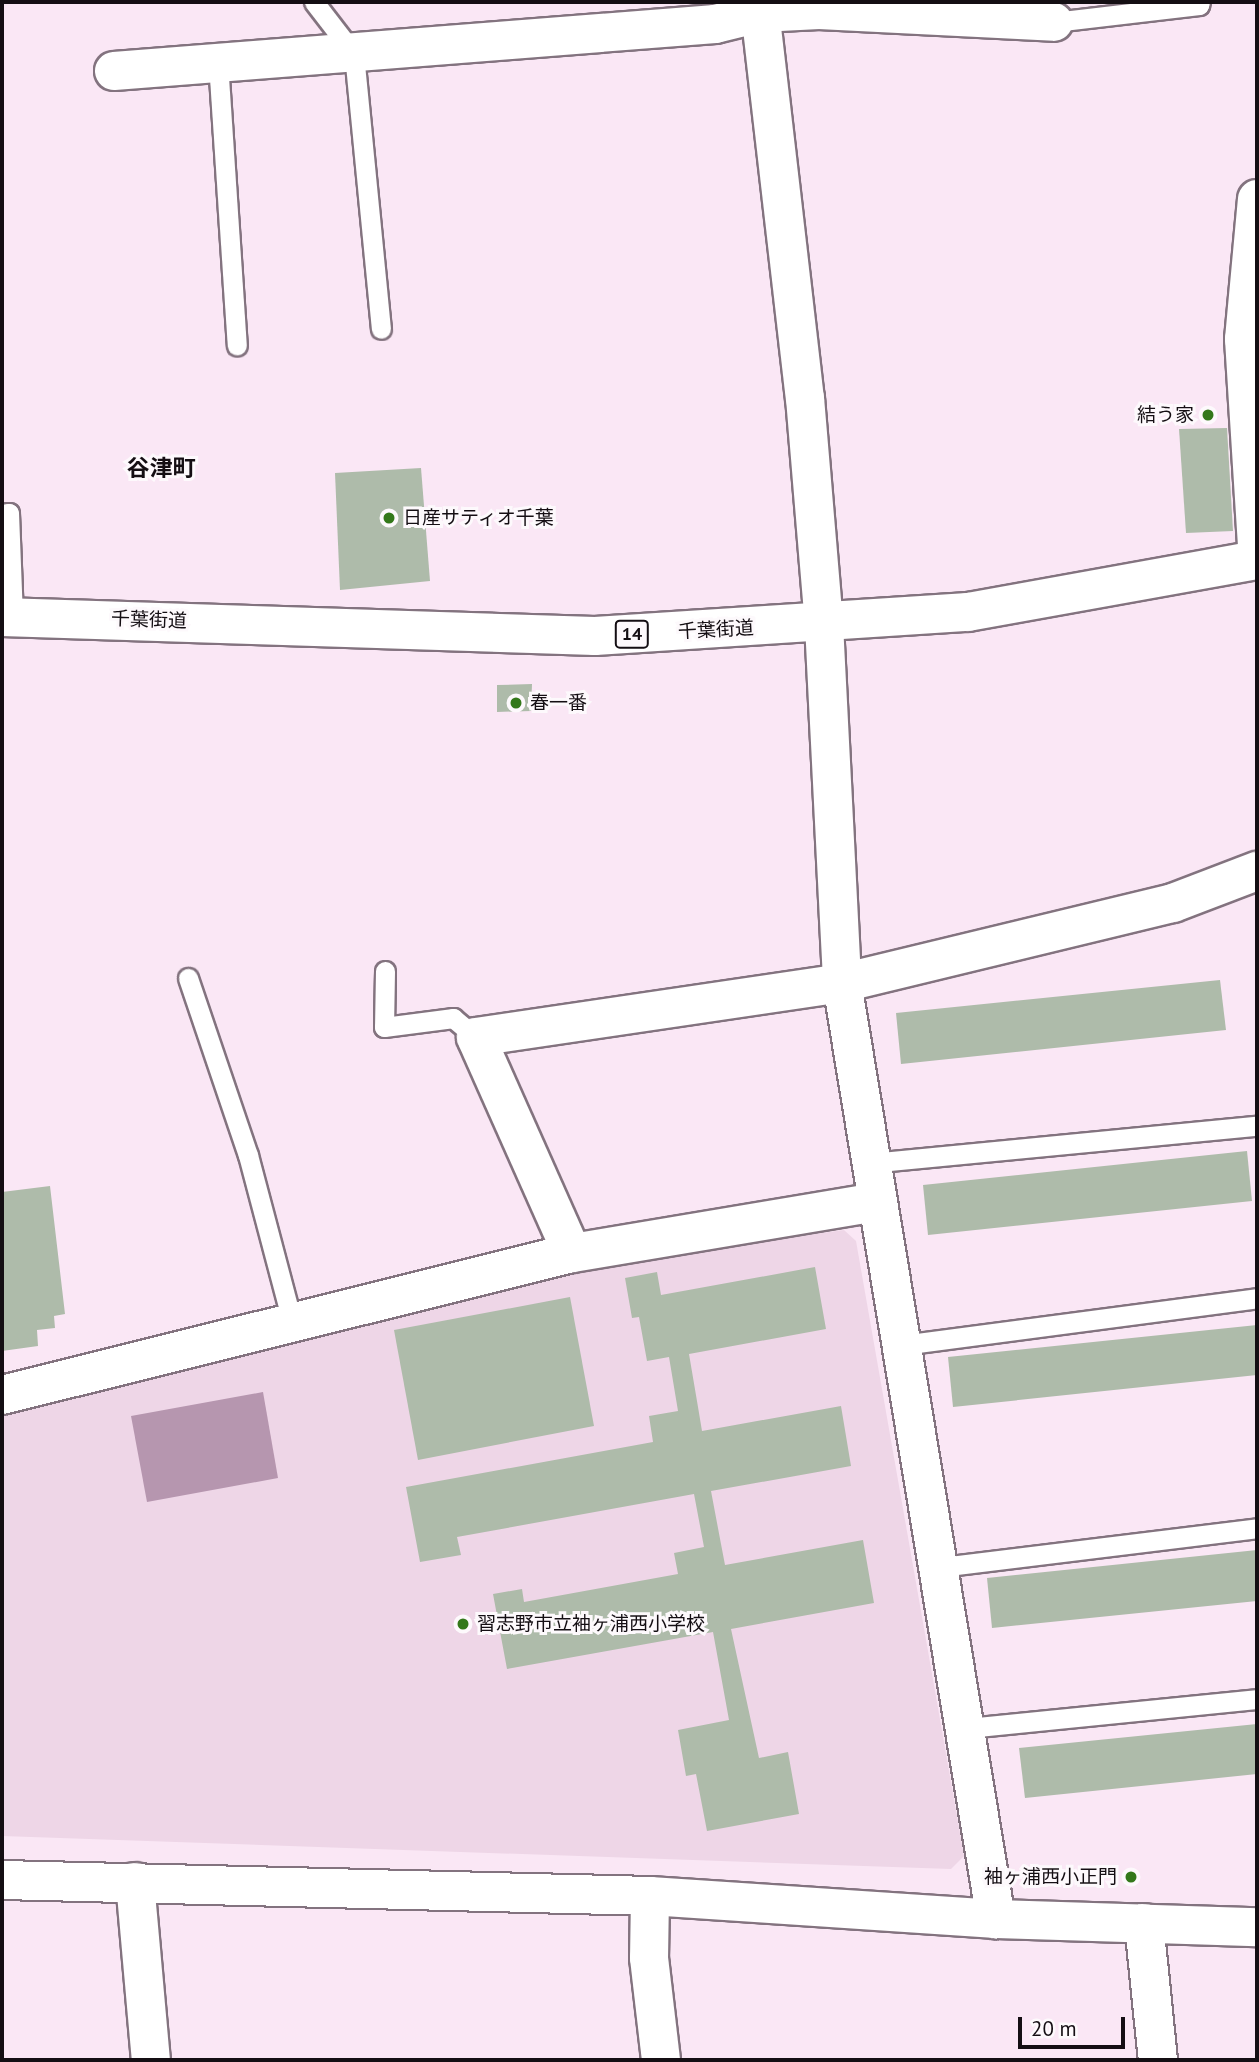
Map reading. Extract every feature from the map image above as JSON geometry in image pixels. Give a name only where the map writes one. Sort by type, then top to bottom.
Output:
[{"type":"main road","points":[[759,7],[806,398],[824,624],[842,983],[876,1202],[941,1567],[996,1919]]},
{"type":"main road","points":[[114,71],[715,24],[759,7],[1054,22]]},
{"type":"main road","points":[[1257,199],[1244,339],[1257,544]]},
{"type":"main road","name":"千葉街道","points":[[7,617],[595,636],[824,624],[968,612],[1257,560]]},
{"type":"main road","points":[[572,1253],[476,1037],[842,983],[1173,903],[1257,871]]},
{"type":"main road","points":[[2,1395],[572,1253],[876,1202]]},
{"type":"main road","points":[[2,1880],[650,1896],[996,1919],[1257,1927]]},
{"type":"main road","points":[[135,1882],[151,2060]]},
{"type":"main road","points":[[650,1896],[649,1958],[661,2060]]},
{"type":"main road","points":[[1144,1923],[1158,2060]]},
{"type":"lane","points":[[314,2],[354,54],[381,329]]},
{"type":"lane","points":[[1054,22],[1199,5],[1200,2]]},
{"type":"lane","points":[[218,62],[237,345]]},
{"type":"lane","points":[[2,514],[9,513],[7,617]]},
{"type":"lane","points":[[385,971],[384,1027],[453,1018],[476,1037]]},
{"type":"lane","points":[[188,978],[248,1155],[292,1322]]},
{"type":"lane","points":[[870,1163],[1257,1126]]},
{"type":"lane","points":[[902,1345],[1257,1298]]},
{"type":"lane","points":[[941,1567],[1257,1528]]},
{"type":"lane","points":[[967,1728],[1257,1699]]},
{"type":"shaded area","name":"習志野市立袖ヶ浦西小学校","points":[[844,1230],[856,1241],[964,1856],[951,1869],[2,1836],[2,1412],[574,1267]]},
{"type":"shaded area","points":[[263,1392],[278,1478],[147,1502],[131,1416]]},
{"type":"building","points":[[1227,428],[1233,531],[1186,533],[1179,429]]},
{"type":"building","points":[[421,468],[430,581],[340,590],[335,473]]},
{"type":"building","points":[[532,684],[531,711],[497,712],[497,685]]},
{"type":"building","points":[[1220,980],[1226,1030],[901,1064],[896,1013]]},
{"type":"building","points":[[1247,1151],[1252,1201],[928,1235],[923,1185]]},
{"type":"building","points":[[50,1186],[65,1314],[54,1316],[55,1328],[37,1330],[38,1346],[2,1351],[2,1192]]},
{"type":"building","points":[[815,1267],[826,1329],[689,1354],[702,1431],[841,1406],[851,1466],[711,1491],[725,1565],[863,1540],[874,1603],[731,1629],[759,1758],[788,1752],[799,1814],[707,1831],[696,1774],[686,1776],[678,1730],[729,1720],[713,1632],[507,1669],[493,1594],[522,1589],[524,1602],[678,1574],[674,1553],[704,1547],[694,1494],[457,1537],[461,1555],[420,1562],[406,1487],[653,1442],[649,1416],[678,1411],[669,1357],[647,1361],[639,1317],[632,1318],[625,1278],[657,1272],[661,1295]]},
{"type":"building","points":[[570,1297],[594,1426],[418,1460],[394,1330]]},
{"type":"building","points":[[1257,1325],[1257,1375],[953,1407],[948,1357]]},
{"type":"building","points":[[1257,1550],[1257,1601],[992,1628],[987,1578]]},
{"type":"building","points":[[1257,1724],[1257,1774],[1025,1798],[1019,1748]]},
{"type":"place","name":"結う家","points":[[1208,415]]},
{"type":"place","name":"日産サティオ千葉","points":[[389,518]]},
{"type":"place","name":"春一番","points":[[516,703]]},
{"type":"place","name":"習志野市立袖ヶ浦西小学校","points":[[463,1624]]},
{"type":"place","name":"袖ヶ浦西小正門","points":[[1131,1877]]},
{"type":"district","name":"谷津町","points":[[161,468]]}]
